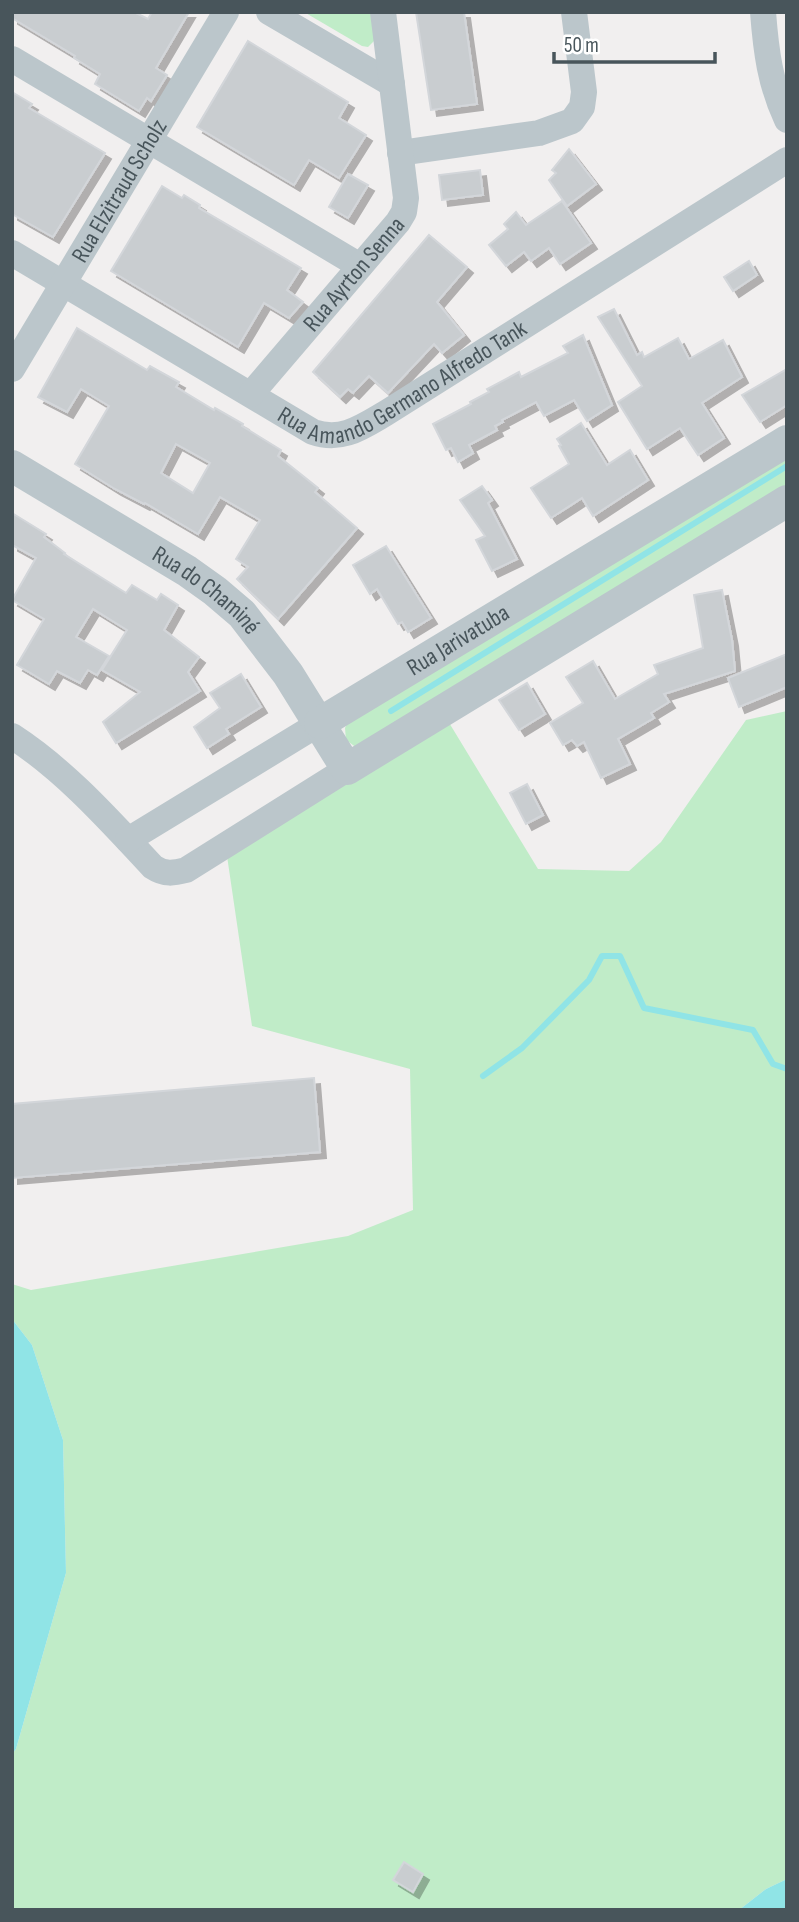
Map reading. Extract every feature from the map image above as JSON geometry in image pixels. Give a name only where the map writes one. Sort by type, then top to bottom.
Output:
[{"type":"street","name":"Rua Elzitraud Scholz","points":[[12,369],[226,12]]},
{"type":"street","points":[[269,12],[392,84]]},
{"type":"street","name":"Rua Ayrton Senna","points":[[251,394],[404,212],[406,198],[383,12]]},
{"type":"street","points":[[400,153],[540,133],[572,121],[582,107],[583,92],[574,12]]},
{"type":"street","points":[[763,12],[766,59],[774,89],[787,120]]},
{"type":"street","points":[[12,59],[360,266]]},
{"type":"street","name":"Rua Amando Germano Alfredo Tank","points":[[12,253],[313,432],[326,436],[342,436],[356,430],[787,160]]},
{"type":"street","name":"Rua Jarivatuba","points":[[128,840],[787,441]]},
{"type":"street","name":"Rua do Chaminé","points":[[12,466],[187,571],[242,614],[267,644],[347,769]]},
{"type":"street","points":[[12,736],[52,766],[160,872],[172,874],[187,870],[347,769],[787,501]]},
{"type":"green space","points":[[304,12],[375,12],[376,39],[368,47],[362,46]]},
{"type":"green space","points":[[787,453],[787,489],[357,748],[346,740],[345,728],[348,722]]},
{"type":"green space","points":[[787,711],[787,1879],[766,1889],[739,1910],[12,1910],[12,1754],[16,1749],[66,1573],[63,1440],[32,1345],[12,1319],[12,1284],[31,1290],[348,1236],[413,1210],[410,1069],[252,1026],[227,856],[448,721],[538,869],[629,871],[661,842],[746,720]]},
{"type":"water","points":[[12,1319],[32,1345],[63,1440],[66,1573],[16,1749],[12,1754]]},
{"type":"water","points":[[787,1879],[787,1910],[739,1910],[766,1889]]},
{"type":"building","points":[[12,12],[134,12],[148,19],[152,12],[189,12],[156,68],[167,75],[151,101],[147,98],[139,111],[95,84],[100,74],[12,18]]},
{"type":"building","points":[[416,12],[464,12],[477,104],[431,110]]},
{"type":"building","points":[[248,41],[348,102],[339,118],[366,135],[339,178],[309,160],[294,185],[197,127]]},
{"type":"building","points":[[12,92],[32,104],[29,108],[105,153],[53,237],[12,214]]},
{"type":"building","points":[[569,149],[596,184],[567,206],[549,180],[556,173],[552,170]]},
{"type":"building","points":[[480,170],[483,195],[442,200],[439,175]]},
{"type":"building","points":[[348,174],[368,185],[348,218],[329,207]]},
{"type":"building","points":[[162,186],[182,198],[184,195],[200,205],[199,208],[301,268],[287,290],[303,302],[289,318],[264,303],[238,347],[111,271]]},
{"type":"building","points":[[562,201],[591,243],[560,264],[549,248],[531,261],[524,252],[506,266],[489,245],[508,229],[504,224],[516,212],[526,225]]},
{"type":"building","points":[[429,235],[467,267],[437,302],[464,335],[442,353],[434,344],[388,393],[369,376],[353,393],[348,389],[340,397],[313,372]]},
{"type":"building","points":[[749,261],[757,275],[733,291],[724,277]]},
{"type":"building","points":[[614,309],[637,355],[642,352],[644,357],[678,338],[689,359],[723,340],[742,377],[702,403],[724,438],[698,455],[680,428],[647,449],[618,402],[642,386],[598,317]]},
{"type":"building","points":[[77,328],[147,370],[150,366],[179,382],[176,387],[243,424],[242,426],[281,450],[278,456],[318,488],[315,492],[357,528],[278,619],[237,579],[248,567],[236,559],[260,520],[220,497],[198,534],[115,489],[75,464],[109,406],[81,389],[67,412],[38,397]],"holes":[[[176,444],[210,463],[193,493],[161,473]]]},
{"type":"building","points":[[583,335],[612,405],[587,421],[574,400],[544,416],[536,402],[502,420],[503,422],[495,426],[497,430],[469,445],[473,453],[458,462],[451,448],[446,450],[433,424],[471,404],[470,402],[489,392],[487,389],[519,372],[521,377],[568,353],[563,346]]},
{"type":"building","points":[[787,369],[787,405],[760,422],[742,395]]},
{"type":"building","points":[[581,423],[607,465],[630,450],[648,480],[593,516],[582,498],[551,518],[531,488],[569,464],[557,439]]},
{"type":"building","points":[[482,486],[492,500],[488,503],[517,559],[492,571],[476,540],[485,536],[460,500]]},
{"type":"building","points":[[12,513],[46,534],[44,537],[64,554],[126,593],[132,585],[157,600],[161,594],[178,605],[164,630],[199,657],[188,672],[200,691],[116,743],[103,722],[140,692],[102,670],[127,630],[93,609],[76,637],[109,656],[97,675],[88,670],[80,683],[57,671],[49,684],[17,665],[44,619],[12,600],[36,558],[12,545]]},
{"type":"building","points":[[386,546],[431,618],[408,632],[402,622],[398,624],[377,589],[370,594],[353,565]]},
{"type":"building","points":[[722,590],[735,671],[664,694],[669,702],[651,713],[654,718],[618,739],[630,764],[601,778],[584,742],[577,746],[572,740],[563,745],[550,723],[583,703],[566,677],[593,661],[615,699],[658,674],[654,665],[703,648],[694,595]]},
{"type":"building","points":[[787,654],[787,687],[739,707],[728,678]]},
{"type":"building","points":[[241,674],[261,707],[226,729],[229,734],[207,748],[194,727],[220,708],[210,693]]},
{"type":"building","points":[[527,683],[545,714],[519,730],[499,700]]},
{"type":"building","points":[[527,784],[543,815],[526,824],[510,793]]},
{"type":"building","points":[[314,1078],[320,1152],[12,1178],[12,1104]]},
{"type":"building","points":[[404,1862],[423,1874],[413,1892],[393,1880]]},
{"type":"waterway","points":[[391,711],[787,466]]},
{"type":"waterway","points":[[483,1076],[522,1048],[589,980],[602,956],[620,956],[644,1008],[753,1030],[773,1064],[787,1069]]}]
